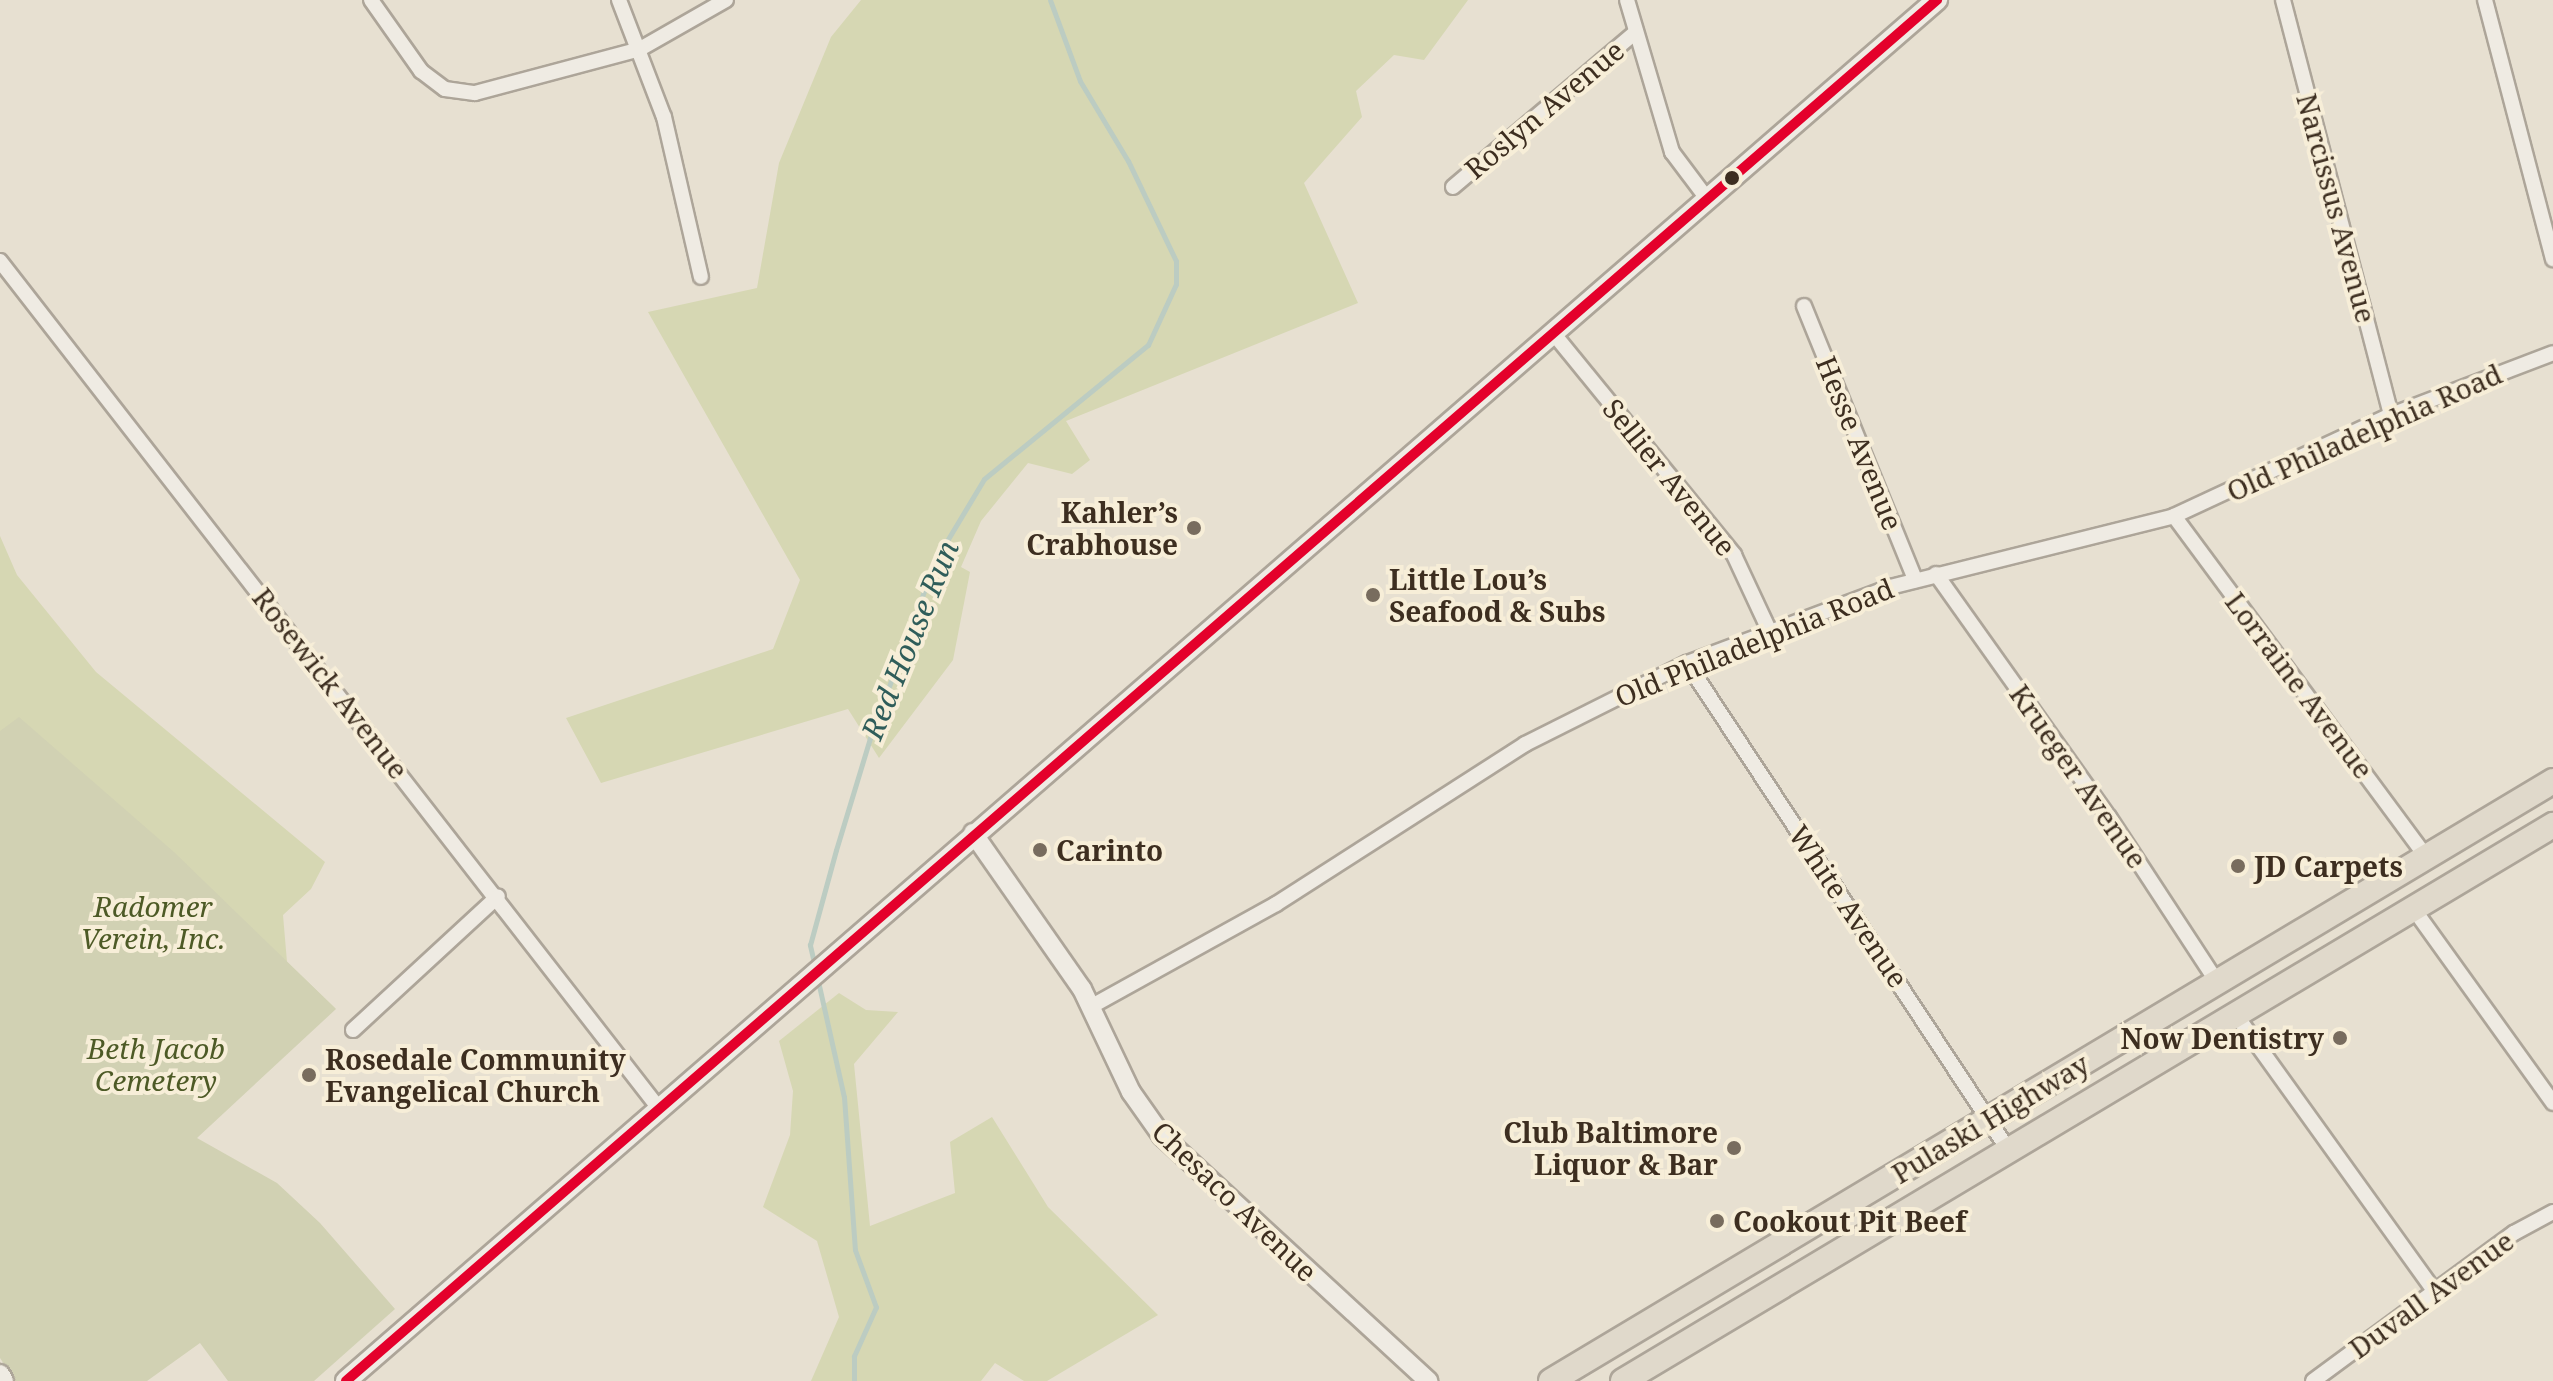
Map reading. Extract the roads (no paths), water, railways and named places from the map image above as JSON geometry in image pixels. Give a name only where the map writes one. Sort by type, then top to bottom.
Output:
[{"type":"highway","name":"Pulaski Highway","points":[[1551,1381],[2425,855],[2550,788]]},
{"type":"highway","name":"Pulaski Highway","points":[[1623,1381],[2553,825]]},
{"type":"main road","points":[[346,1381],[973,833],[1554,334],[1933,1]]},
{"type":"street","points":[[371,0],[421,71],[458,92],[491,92],[640,49],[726,0]]},
{"type":"street","points":[[619,0],[664,117],[701,277]]},
{"type":"street","points":[[1627,0],[1672,152],[1708,200]]},
{"type":"street","name":"Narcissus Avenue","points":[[2283,0],[2391,415]]},
{"type":"street","points":[[2485,0],[2553,259]]},
{"type":"street","name":"Roslyn Avenue","points":[[1453,187],[1636,32]]},
{"type":"street","name":"Rosewick Avenue","points":[[0,261],[498,896],[658,1107]]},
{"type":"street","name":"Hesse Avenue","points":[[1804,306],[1915,580]]},
{"type":"street","name":"Sellier Avenue","points":[[1554,334],[1734,555],[1769,630]]},
{"type":"street","name":"Old Philadelphia Road","points":[[1092,1006],[1276,904],[1493,762],[1687,663],[1769,630],[1915,580],[2174,516],[2391,415],[2553,353]]},
{"type":"street","name":"Lorraine Avenue","points":[[2174,516],[2425,855]]},
{"type":"street","name":"Krueger Avenue","points":[[1936,574],[2109,817],[2217,982]]},
{"type":"street","name":"White Avenue","points":[[1687,663],[2009,1151]]},
{"type":"street","name":"Chesaco Avenue","points":[[973,833],[1092,1006],[1131,1092],[1162,1136],[1428,1381]]},
{"type":"street","points":[[353,1030],[498,896]]},
{"type":"street","points":[[2413,908],[2553,1103]]},
{"type":"street","points":[[2236,1015],[2435,1292]]},
{"type":"street","name":"Duvall Avenue","points":[[2313,1381],[2514,1233],[2553,1212]]},
{"type":"street","points":[[0,1374],[4,1381]]},
{"type":"waterway","name":"Red House Run","points":[[815,967],[810,945],[836,850],[870,738],[936,559],[984,479],[1148,345],[1176,284],[1176,261],[1128,161],[1080,81],[1050,0]]},
{"type":"waterway","name":"Red House Run","points":[[818,981],[844,1097],[855,1250],[876,1307],[854,1356],[854,1381]]},
{"type":"place","name":"Kahler’s Crabhouse","points":[[1194,528]]},
{"type":"place","name":"Little Lou’s Seafood & Subs","points":[[1373,595]]},
{"type":"place","name":"Carinto","points":[[1040,850]]},
{"type":"place","name":"JD Carpets","points":[[2238,866]]},
{"type":"place","name":"Now Dentistry","points":[[2340,1038]]},
{"type":"place","name":"Rosedale Community Evangelical Church","points":[[309,1075]]},
{"type":"place","name":"Club Baltimore Liquor & Bar","points":[[1734,1148]]},
{"type":"place","name":"Cookout Pit Beef","points":[[1717,1221]]},
{"type":"park label","name":"Radomer Verein, Inc.","points":[[153,922]]},
{"type":"park label","name":"Beth Jacob Cemetery","points":[[156,1064]]}]
